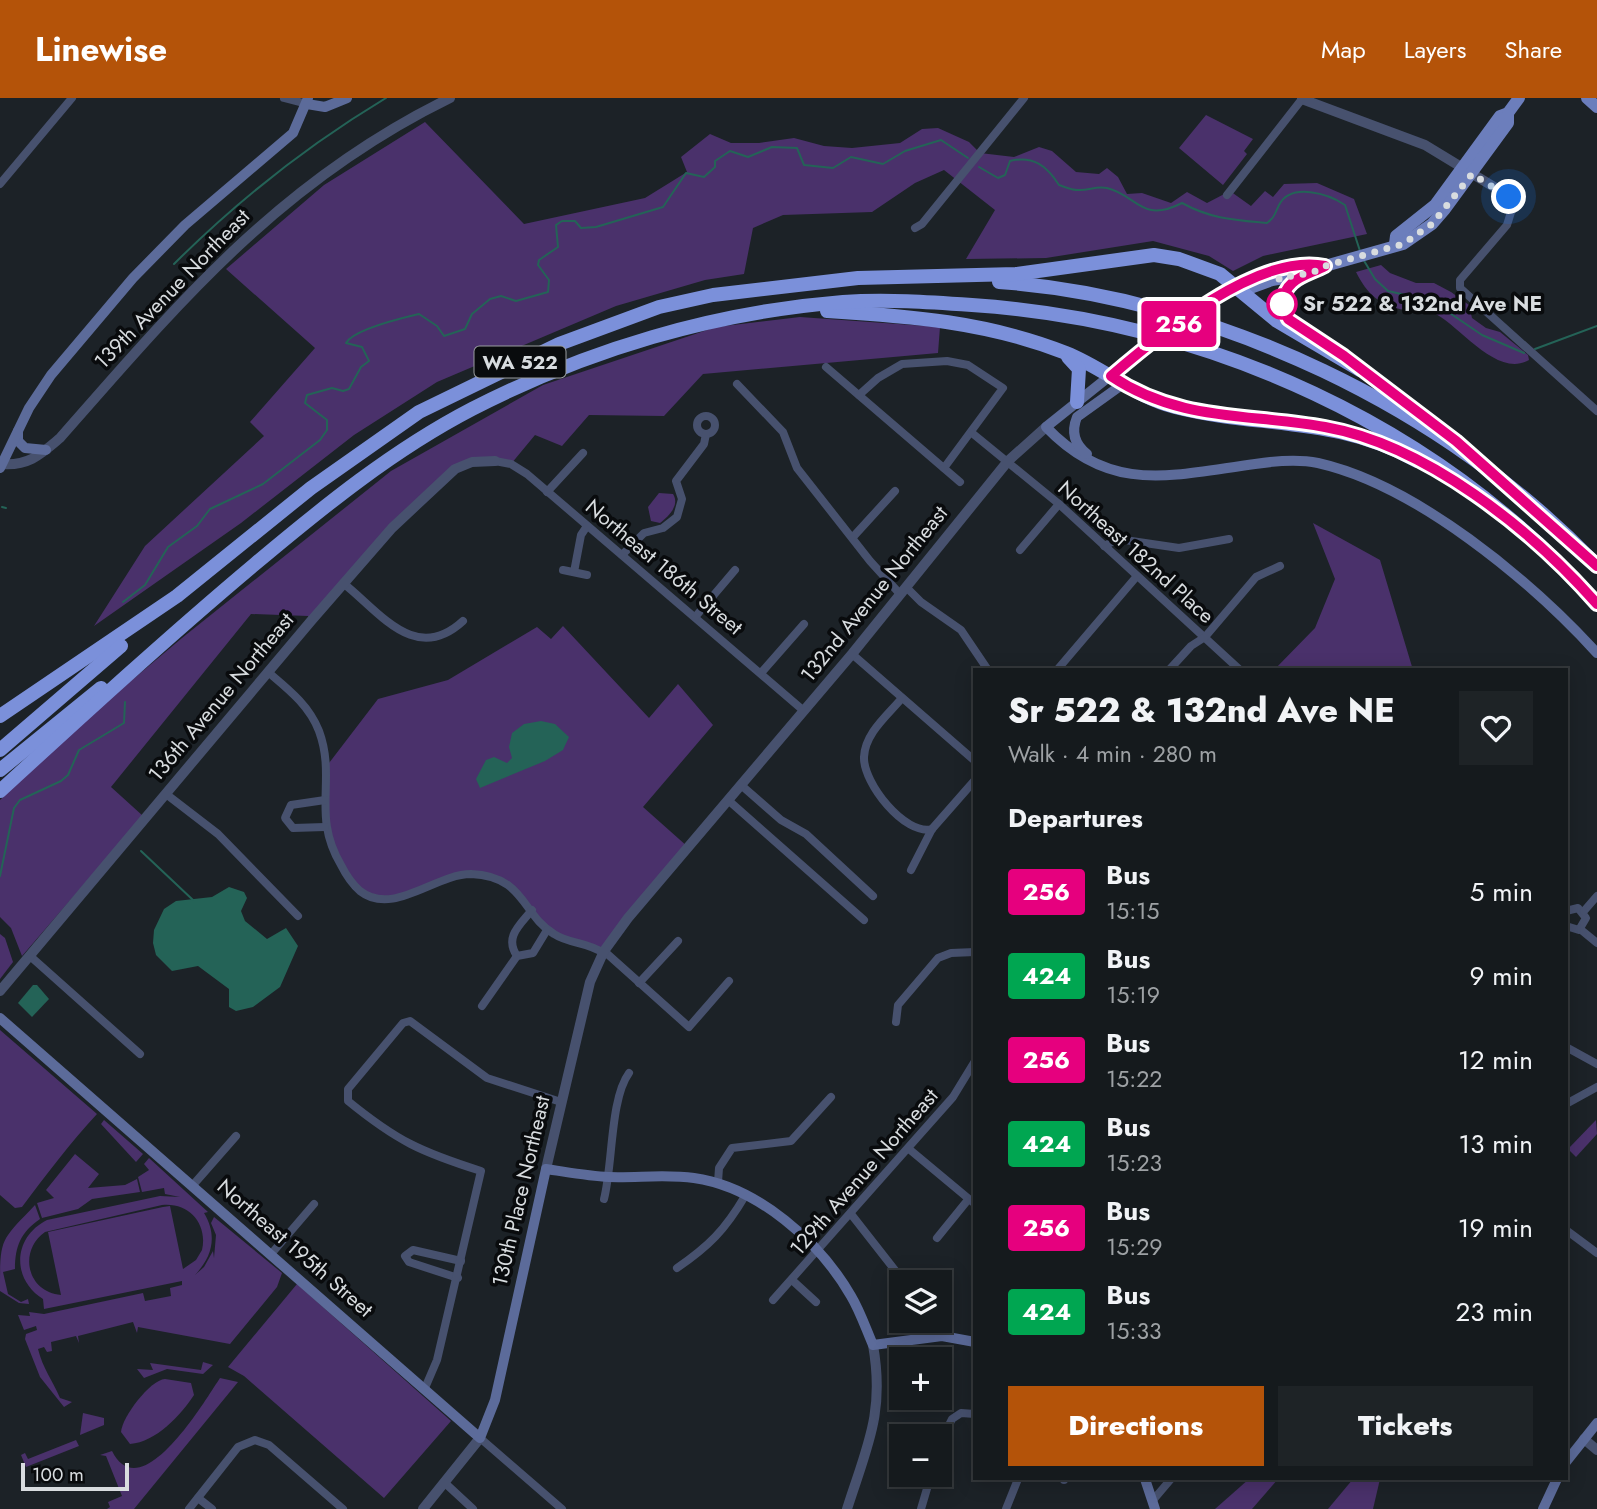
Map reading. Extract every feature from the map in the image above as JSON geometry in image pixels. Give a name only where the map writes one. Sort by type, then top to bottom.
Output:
[{"type":"highway","points":[[924,277],[1016,274],[1154,255],[1212,270],[1277,321],[1360,369]]},
{"type":"highway","points":[[1303,274],[1291,283],[1284,294],[1282,304],[1286,316],[1456,441],[1478,463]]},
{"type":"highway","name":"WA 522","points":[[0,750],[177,596],[365,447],[419,412],[559,344],[659,307],[713,295],[858,278],[924,277],[1029,284],[1097,296],[1190,319],[1315,367],[1419,424],[1478,463],[1552,523],[1597,566]]},
{"type":"highway","name":"WA 522","points":[[0,769],[174,632],[325,505],[391,457],[471,410],[604,352],[714,321],[783,308],[848,302],[948,303],[1023,308],[1144,330],[1227,356],[1331,402],[1417,451],[1467,485],[1513,523],[1577,581],[1597,604]]},
{"type":"highway","points":[[783,308],[935,318],[989,328],[1059,350],[1146,397],[1178,408],[1325,427],[1354,434],[1409,457],[1513,523]]},
{"type":"highway","points":[[1059,350],[1079,369],[1077,402]]},
{"type":"highway","points":[[0,716],[177,596]]},
{"type":"highway","points":[[0,791],[174,632]]},
{"type":"main road","points":[[1,465],[51,375],[133,278],[212,200],[283,143],[293,132],[307,101],[325,107],[347,98]]},
{"type":"main road","points":[[1235,287],[1250,288],[1272,280],[1303,274],[1375,254],[1395,244],[1396,236],[1435,205],[1467,171],[1500,116],[1508,113],[1520,98]]},
{"type":"main road","points":[[1587,98],[1597,107]]},
{"type":"main road","name":"132nd Avenue Northeast","points":[[1046,427],[1077,402],[1117,379],[1128,362],[1235,287],[1267,271],[1309,262],[1325,266]]},
{"type":"main road","points":[[1102,467],[1077,444],[1073,425],[1077,417],[1117,379]]},
{"type":"main road","points":[[1046,427],[1077,454],[1102,467],[1141,477],[1168,477],[1280,461],[1315,463],[1351,472],[1385,486],[1418,506],[1529,584],[1597,653]]},
{"type":"main road","points":[[18,431],[18,442],[25,448],[46,450]]},
{"type":"main road","name":"Northeast 195th Street","points":[[0,1018],[272,1253],[480,1438]]},
{"type":"main road","points":[[545,1169],[610,1177],[692,1177],[719,1182],[792,1226],[818,1252],[851,1296],[873,1345],[942,1336],[973,1342]]},
{"type":"main road","name":"130th Place Northeast","points":[[480,1438],[495,1400],[545,1169]]},
{"type":"main road","points":[[1568,1459],[1597,1423]]},
{"type":"main road","points":[[1145,1480],[1154,1504]]},
{"type":"main road","points":[[1543,1509],[1557,1480]]},
{"type":"street","points":[[0,184],[72,98]]},
{"type":"street","points":[[284,98],[307,101]]},
{"type":"street","name":"139th Avenue Northeast","points":[[1,465],[26,463],[46,450],[204,278],[275,211],[342,161],[450,98]]},
{"type":"street","points":[[915,228],[922,224],[1024,98]]},
{"type":"street","points":[[1227,195],[1302,99],[1409,137],[1504,192],[1513,209],[1507,225],[1464,275],[1459,285],[1462,291],[1597,411]]},
{"type":"street","points":[[859,395],[878,378],[902,365],[947,361],[968,365],[1003,388],[944,468]]},
{"type":"street","points":[[827,368],[960,482]]},
{"type":"street","points":[[737,384],[783,432],[797,468],[870,561],[903,591],[961,630],[987,668]]},
{"type":"street","name":"132nd Avenue Northeast","points":[[604,952],[852,654],[1008,461],[1046,427]]},
{"type":"street","name":"Northeast 182nd Place","points":[[972,433],[1059,505],[1238,668]]},
{"type":"street","points":[[622,555],[644,533],[663,528],[677,517],[682,499],[676,481],[704,444],[706,434]]},
{"type":"street","points":[[547,492],[583,453]]},
{"type":"street","name":"Northeast 186th Street","points":[[495,461],[511,464],[547,492],[696,616],[804,711]]},
{"type":"street","name":"136th Avenue Northeast","points":[[0,992],[392,528],[455,469],[472,462],[495,461]]},
{"type":"street","points":[[853,537],[895,491]]},
{"type":"street","points":[[1020,550],[1059,505]]},
{"type":"street","points":[[574,572],[582,535],[587,526]]},
{"type":"street","points":[[1104,546],[1118,539],[1179,548],[1229,539]]},
{"type":"street","points":[[1171,668],[1191,646],[1205,637],[1256,577],[1280,566]]},
{"type":"street","points":[[563,570],[587,575]]},
{"type":"street","points":[[696,616],[735,570]]},
{"type":"street","points":[[1059,668],[1137,576]]},
{"type":"street","points":[[343,583],[398,629],[416,638],[445,635],[463,621]]},
{"type":"street","points":[[761,673],[804,624]]},
{"type":"street","points":[[852,654],[973,759]]},
{"type":"street","points":[[268,672],[303,704],[319,732],[326,767],[325,827],[333,852],[350,880],[366,895],[391,899],[435,881],[471,874],[507,885],[533,910],[547,930],[604,952],[689,1027],[729,981]]},
{"type":"street","points":[[902,698],[867,742],[866,770],[870,783],[883,800],[915,828],[923,831],[932,829]]},
{"type":"street","points":[[911,870],[932,829],[973,782]]},
{"type":"street","points":[[741,785],[781,820],[806,834],[873,896]]},
{"type":"street","points":[[166,793],[218,834],[298,916]]},
{"type":"street","points":[[325,800],[291,805],[286,809],[285,818],[293,828],[325,827]]},
{"type":"street","points":[[728,800],[864,920]]},
{"type":"street","points":[[1584,911],[1597,896]]},
{"type":"street","points":[[1568,910],[1575,907],[1584,911]]},
{"type":"street","points":[[517,956],[511,943],[512,936],[533,910]]},
{"type":"street","points":[[1580,929],[1586,921],[1584,911]]},
{"type":"street","points":[[1568,929],[1580,929],[1597,943]]},
{"type":"street","points":[[482,1006],[517,956],[533,953],[547,930]]},
{"type":"street","points":[[639,983],[678,941]]},
{"type":"street","name":"130th Place Northeast","points":[[545,1169],[586,993],[604,952]]},
{"type":"street","points":[[895,1022],[898,1005],[938,958],[951,953],[973,952]]},
{"type":"street","points":[[30,956],[140,1054]]},
{"type":"street","points":[[425,1388],[433,1374],[458,1278],[481,1171],[408,1145],[385,1132],[348,1101],[348,1090],[403,1023],[410,1021],[487,1078],[561,1102]]},
{"type":"street","points":[[1568,1048],[1597,1063]]},
{"type":"street","points":[[604,1199],[610,1177],[617,1096],[629,1073]]},
{"type":"street","name":"129th Avenue Northeast","points":[[774,1300],[971,1078]]},
{"type":"street","points":[[1568,1103],[1597,1087]]},
{"type":"street","points":[[719,1182],[719,1168],[732,1148],[791,1141],[831,1097]]},
{"type":"street","points":[[193,1185],[236,1136]]},
{"type":"street","points":[[909,1149],[971,1202],[937,1238]]},
{"type":"street","points":[[677,1268],[708,1247],[728,1225],[745,1196]]},
{"type":"street","points":[[272,1253],[314,1204]]},
{"type":"street","points":[[850,1214],[895,1270]]},
{"type":"street","points":[[1568,1231],[1597,1253]]},
{"type":"street","points":[[458,1278],[409,1262],[405,1256],[413,1250],[461,1261]]},
{"type":"street","points":[[792,1280],[816,1302]]},
{"type":"street","points":[[847,1509],[877,1411],[878,1373],[873,1345]]},
{"type":"street","points":[[950,1424],[961,1413],[973,1414]]},
{"type":"street","points":[[423,1509],[480,1438]]},
{"type":"street","name":"Northeast 195th Street","points":[[480,1438],[562,1509]]},
{"type":"street","points":[[1584,1439],[1597,1450]]},
{"type":"street","points":[[189,1509],[238,1447],[252,1440],[269,1445],[343,1509]]},
{"type":"street","points":[[1006,1509],[1018,1480]]},
{"type":"street","points":[[1154,1504],[1170,1480]]},
{"type":"street","points":[[444,1483],[473,1509]]},
{"type":"street","points":[[921,1509],[927,1487]]},
{"type":"street","points":[[198,1498],[212,1509]]},
{"type":"shaded area","points":[[1206,115],[1253,139],[1244,151],[1247,154],[1223,185],[1179,148]]},
{"type":"shaded area","points":[[425,122],[524,224],[645,198],[687,172],[681,157],[710,134],[731,143],[759,143],[794,138],[824,146],[852,148],[900,143],[922,129],[938,128],[969,142],[980,153],[1014,157],[1039,147],[1052,151],[1076,172],[1099,174],[1107,168],[1118,177],[1127,194],[1142,193],[1171,203],[1187,192],[1207,203],[1230,191],[1251,206],[1265,191],[1273,197],[1284,184],[1317,183],[1354,199],[1367,234],[1263,256],[1233,271],[1209,256],[1153,241],[1046,258],[966,259],[995,210],[944,170],[915,183],[872,212],[783,215],[753,228],[744,274],[705,280],[616,306],[437,382],[354,435],[241,523],[94,626],[145,546],[264,436],[250,422],[315,348],[226,269],[324,185]]},
{"type":"shaded area","points":[[1381,265],[1390,273],[1416,283],[1434,283],[1451,292],[1469,305],[1472,318],[1486,328],[1500,332],[1528,355],[1529,360],[1516,364],[1504,362],[1478,347],[1432,312],[1405,310],[1381,302],[1365,287],[1356,272]]},
{"type":"shaded area","points":[[800,317],[940,327],[938,353],[703,374],[664,416],[589,415],[562,446],[535,435],[511,464],[472,462],[418,500],[311,621],[308,616],[251,614],[111,787],[143,816],[22,956],[11,928],[0,917],[0,800],[62,739],[182,638],[391,471],[543,385],[716,327]]},
{"type":"shaded area","points":[[659,493],[673,494],[675,498],[670,514],[660,523],[651,521],[648,507]]},
{"type":"shaded area","points":[[1313,523],[1380,560],[1412,668],[1276,668],[1315,628],[1335,579]]},
{"type":"shaded area","points":[[563,626],[649,718],[678,684],[713,725],[643,807],[688,847],[603,953],[556,936],[507,885],[471,874],[392,899],[358,890],[327,839],[326,767],[378,699],[448,680],[537,627],[551,639]]},
{"type":"shaded area","points":[[541,721],[555,724],[569,737],[563,750],[545,761],[480,788],[476,779],[486,760],[494,757],[507,763],[512,758],[509,747],[512,733],[524,724]]},
{"type":"shaded area","points":[[229,887],[244,892],[247,898],[241,911],[245,921],[267,939],[286,928],[298,946],[280,987],[253,1007],[236,1011],[229,1007],[229,989],[198,966],[172,971],[156,955],[153,943],[154,930],[164,909],[176,901],[212,897]]},
{"type":"shaded area","points":[[0,934],[5,938],[13,962],[0,979]]},
{"type":"shaded area","points":[[33,985],[37,985],[49,999],[32,1017],[18,1003]]},
{"type":"shaded area","points":[[0,1030],[97,1114],[22,1207],[15,1208],[0,1195]]},
{"type":"shaded area","points":[[104,1120],[143,1154],[136,1162],[101,1124]]},
{"type":"shaded area","points":[[1596,1120],[1597,1134],[1576,1157],[1568,1149]]},
{"type":"shaded area","points":[[75,1154],[99,1174],[88,1188],[125,1185],[137,1179],[140,1192],[92,1199],[78,1209],[42,1218],[37,1203],[54,1198],[46,1190]]},
{"type":"shaded area","points":[[149,1158],[208,1212],[204,1213],[211,1230],[211,1246],[206,1261],[195,1275],[204,1267],[213,1251],[214,1258],[216,1235],[211,1223],[214,1217],[282,1273],[277,1287],[230,1344],[138,1327],[137,1333],[133,1322],[78,1336],[79,1343],[76,1336],[51,1342],[52,1351],[47,1352],[44,1347],[38,1349],[60,1398],[72,1402],[64,1407],[40,1377],[25,1339],[26,1334],[37,1330],[36,1326],[24,1330],[18,1315],[30,1316],[29,1312],[44,1314],[143,1293],[145,1301],[171,1296],[170,1288],[182,1285],[182,1281],[44,1309],[43,1299],[25,1281],[21,1270],[22,1247],[36,1227],[47,1220],[160,1196],[180,1197],[165,1194],[164,1188],[142,1192],[138,1177],[149,1170],[144,1164]],"holes":[[[172,1205],[188,1211],[202,1232],[202,1250],[196,1260],[183,1269],[170,1206],[48,1232],[61,1295],[40,1287],[34,1279],[30,1270],[31,1249],[45,1232]]]},
{"type":"shaded area","points":[[35,1205],[40,1219],[20,1240],[15,1269],[3,1272],[8,1294],[21,1302],[28,1299],[29,1304],[19,1303],[0,1291],[2,1250],[9,1234]]},
{"type":"shaded area","points":[[297,1284],[451,1421],[384,1498],[244,1376],[228,1367]]},
{"type":"shaded area","points":[[203,1362],[213,1365],[203,1374],[167,1369],[144,1378],[137,1369],[153,1370],[150,1363],[201,1370]]},
{"type":"shaded area","points":[[220,1378],[238,1382],[134,1509],[107,1509],[110,1507],[108,1502],[122,1496],[106,1456],[100,1455],[112,1451],[124,1466],[139,1467],[155,1460],[186,1427]]},
{"type":"shaded area","points":[[165,1379],[191,1383],[194,1395],[175,1419],[158,1433],[130,1444],[121,1432],[126,1418],[145,1392]]},
{"type":"shaded area","points":[[83,1413],[104,1418],[104,1425],[80,1435]]},
{"type":"shaded area","points":[[76,1440],[79,1446],[26,1467],[21,1455],[25,1453],[28,1459]]},
{"type":"shaded area","points":[[1248,1480],[1277,1480],[1252,1509],[1215,1509]]},
{"type":"shaded area","points":[[1352,1480],[1380,1480],[1373,1509],[1328,1509]]},
{"type":"waterway","points":[[174,264],[223,218],[275,175],[386,98]]},
{"type":"waterway","points":[[123,602],[145,585],[168,547],[197,526],[210,509],[263,484],[320,440],[327,430],[327,420],[305,403],[307,395],[332,388],[343,391],[349,389],[361,367],[369,361],[362,347],[346,343],[351,338],[379,325],[419,314],[437,326],[444,336],[465,329],[472,314],[490,299],[501,296],[516,301],[548,292],[549,280],[538,265],[539,260],[558,247],[556,225],[562,221],[575,221],[581,228],[596,227],[663,207],[686,173],[704,177],[715,167],[715,161],[730,151],[748,157],[772,147],[797,148],[804,165],[833,168],[851,157],[883,164],[905,151],[941,140],[968,158]]},
{"type":"waterway","points":[[979,167],[998,178],[1005,175],[1010,161],[1032,161],[1050,172],[1059,185],[1072,189],[1107,188],[1148,209],[1168,209],[1182,203],[1213,216],[1267,223],[1285,198],[1292,194],[1320,194],[1345,205],[1360,251]]},
{"type":"waterway","points":[[1363,259],[1375,279],[1388,291],[1432,301],[1482,335],[1524,353]]},
{"type":"waterway","points":[[1535,349],[1597,326]]},
{"type":"waterway","points":[[2,507],[6,508]]},
{"type":"waterway","points":[[0,876],[14,808],[20,800],[61,781],[68,775],[79,750],[124,723],[125,702]]},
{"type":"waterway","points":[[141,851],[193,900]]},
{"type":"bus line","name":"256","points":[[1597,566],[1552,523],[1478,463],[1456,441],[1344,356],[1288,319],[1284,313],[1282,299],[1288,286],[1303,274],[1312,273],[1325,266],[1309,262],[1267,271],[1243,281],[1111,376],[1166,405],[1325,427],[1354,434],[1409,457],[1454,483],[1528,534],[1597,604]]},
{"type":"place","name":"Sr 522 & 132nd Ave NE","points":[[1282,304]]},
{"type":"route","points":[[1282,304],[1279,278],[1312,273],[1325,266],[1375,254],[1395,244],[1403,244],[1432,224],[1472,174],[1499,188],[1509,197]]}]
